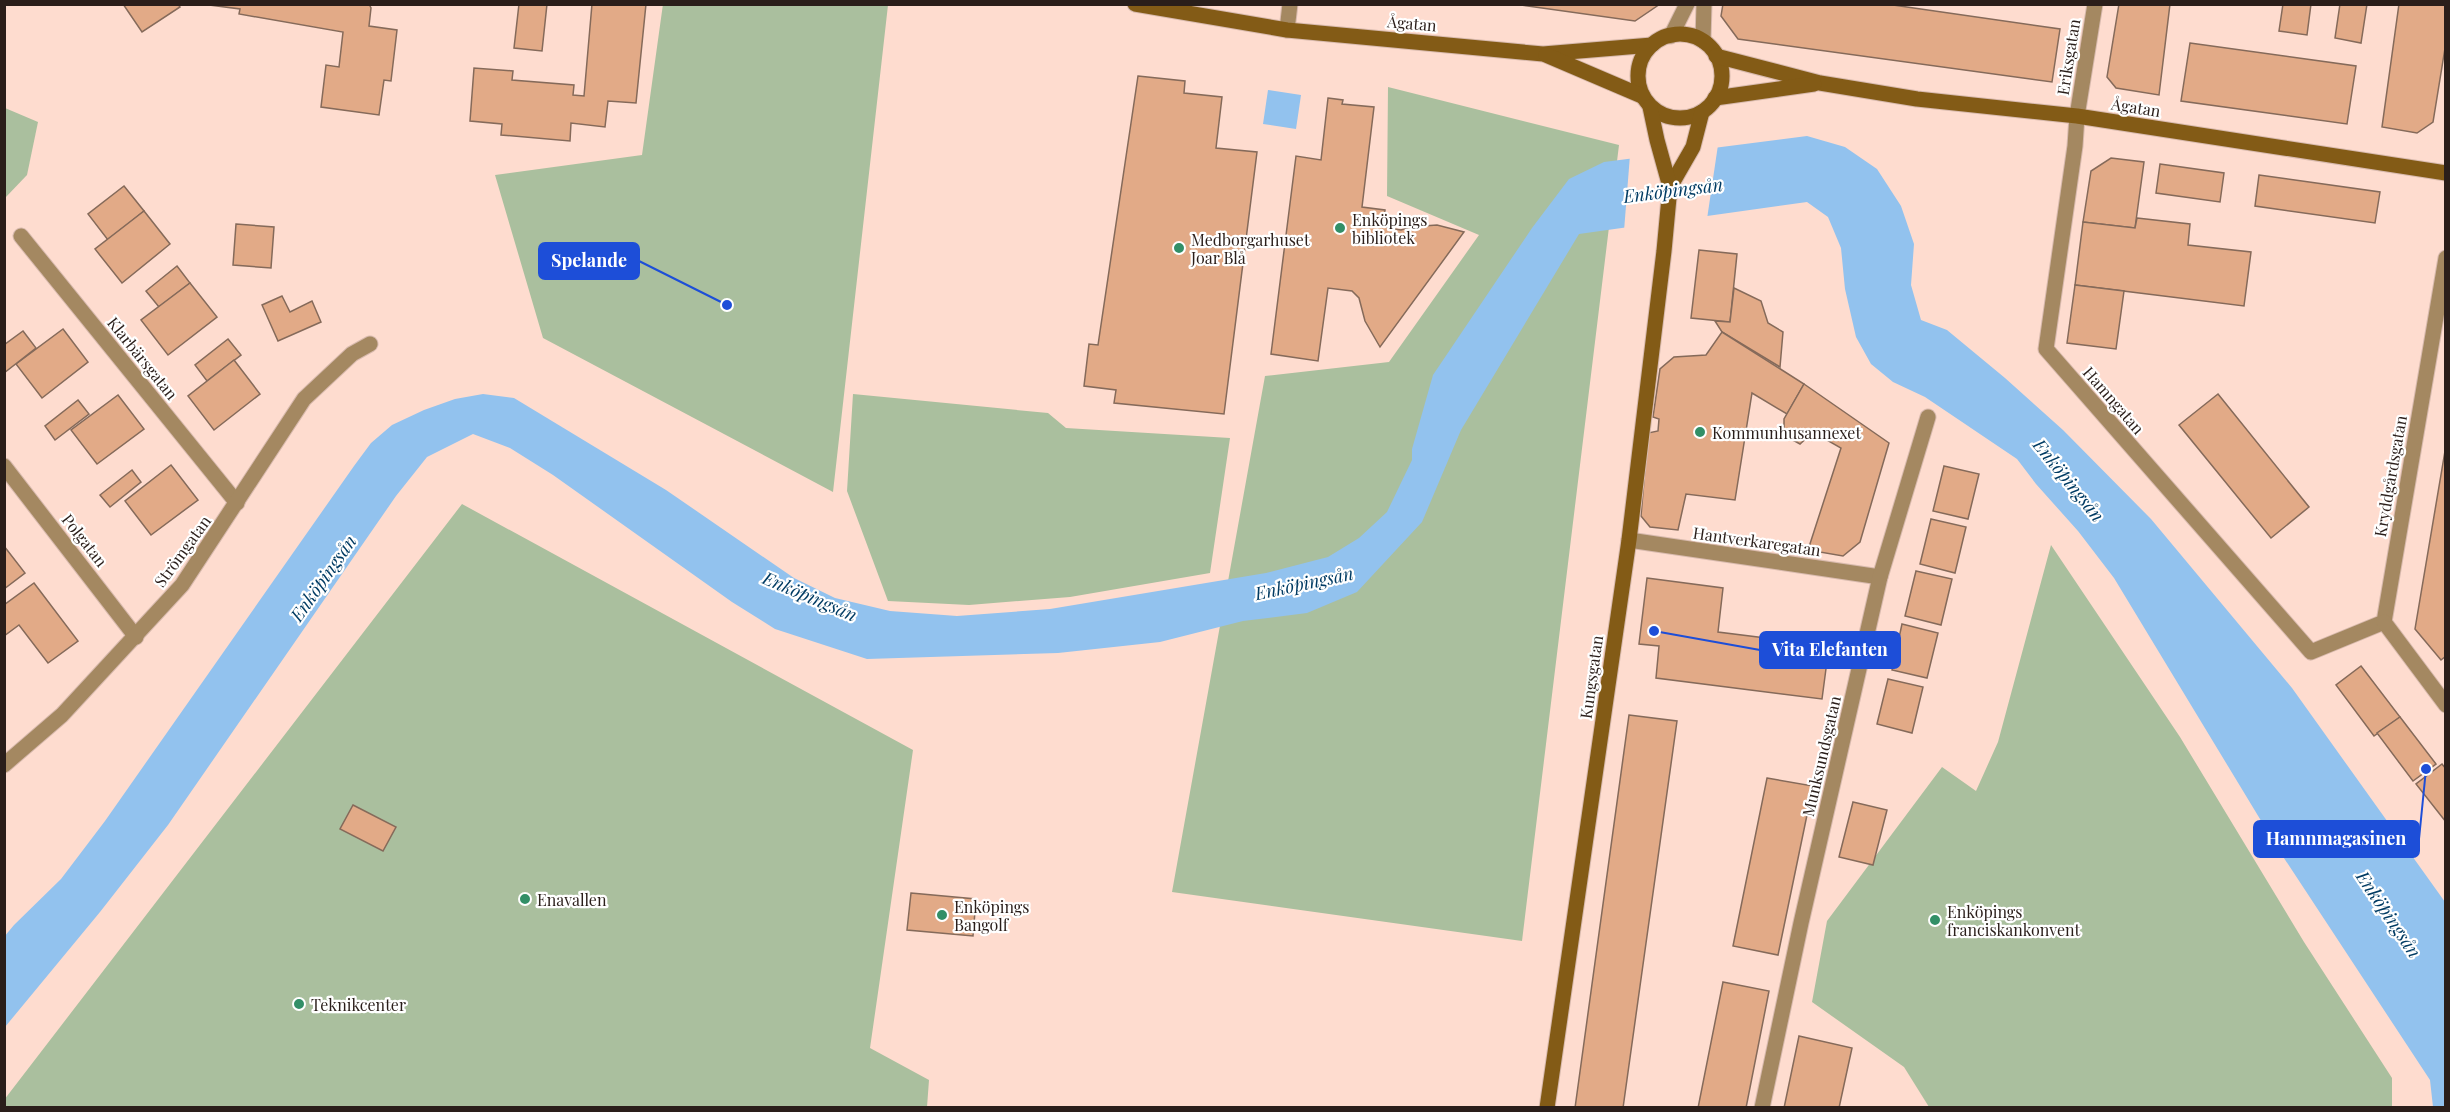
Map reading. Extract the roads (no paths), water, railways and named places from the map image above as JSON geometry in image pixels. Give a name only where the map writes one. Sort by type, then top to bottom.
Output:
[{"type":"street","name":"Ågatan","points":[[1135,4],[1287,30],[1543,54],[1652,45],[1663,37],[1671,36]]},
{"type":"street","points":[[1287,30],[1290,4]]},
{"type":"street","points":[[1670,188],[1693,147],[1702,112],[1720,91],[1722,77],[1720,63],[1703,41],[1691,35],[1671,36],[1687,4]]},
{"type":"street","points":[[1703,41],[1704,4]]},
{"type":"street","name":"Eriksgatan","points":[[2077,116],[2095,4]]},
{"type":"street","points":[[1652,45],[1643,55],[1638,68],[1638,82],[1646,101],[1670,188]]},
{"type":"street","name":"Ågatan","points":[[1543,54],[1646,101],[1662,115],[1675,118],[1689,117],[1702,112]]},
{"type":"street","name":"Ågatan","points":[[1716,56],[1820,83],[1917,99],[2077,116],[2445,173]]},
{"type":"street","name":"Ågatan","points":[[1716,98],[1820,83]]},
{"type":"street","name":"Hamngatan","points":[[2077,116],[2075,146],[2046,350],[2311,652],[2384,622]]},
{"type":"street","name":"Kungsgatan","points":[[1547,1107],[1629,540],[1670,188]]},
{"type":"street","name":"Klarbärsgatan","points":[[21,236],[237,503]]},
{"type":"street","name":"Kryddgårdsgatan","points":[[2384,622],[2445,258]]},
{"type":"street","name":"Strömgatan","points":[[4,765],[62,715],[182,585],[304,399],[352,354],[370,344]]},
{"type":"street","name":"Munksundsgatan","points":[[1762,1107],[1793,958],[1880,577],[1928,417]]},
{"type":"street","name":"Polgatan","points":[[4,466],[136,637]]},
{"type":"street","name":"Hantverkaregatan","points":[[1629,540],[1880,577]]},
{"type":"street","points":[[2384,622],[2445,705]]},
{"type":"water","points":[[1268,90],[1301,95],[1296,129],[1263,124]]},
{"type":"water","name":"Enköpingsån","points":[[1807,136],[1845,147],[1877,169],[1901,206],[1914,244],[1911,285],[1921,320],[1947,330],[2005,378],[2063,430],[2151,519],[2292,688],[2445,902],[2445,1107],[2433,1107],[2430,1080],[2280,852],[2114,578],[2078,531],[2017,459],[1925,397],[1893,382],[1871,364],[1856,337],[1845,289],[1841,248],[1828,217],[1807,202],[1579,234],[1461,430],[1422,522],[1357,592],[1307,613],[1243,621],[1160,642],[1058,653],[867,659],[775,629],[732,602],[553,475],[510,448],[473,434],[427,457],[396,496],[168,825],[5,1027],[4,937],[61,879],[105,821],[354,466],[371,443],[392,425],[455,399],[483,394],[514,398],[666,490],[794,578],[835,598],[890,611],[957,616],[1050,609],[1266,573],[1328,557],[1359,538],[1387,512],[1412,460],[1412,449],[1433,375],[1532,228],[1569,179],[1604,162]]},
{"type":"place","name":"Enköpings bibliotek","points":[[1340,228]]},
{"type":"place","name":"Medborgarhuset Joar Blå","points":[[1179,248]]},
{"type":"place","name":"Spelande","points":[[727,305]]},
{"type":"place","name":"Kommunhusannexet","points":[[1700,432]]},
{"type":"place","name":"Vita Elefanten","points":[[1654,631]]},
{"type":"place","name":"Hamnmagasinen","points":[[2426,769]]},
{"type":"place","name":"Enavallen","points":[[525,899]]},
{"type":"place","name":"Enköpings Bangolf","points":[[942,915]]},
{"type":"place","name":"Enköpings franciskankonvent","points":[[1935,920]]},
{"type":"place","name":"Teknikcenter","points":[[299,1004]]}]
